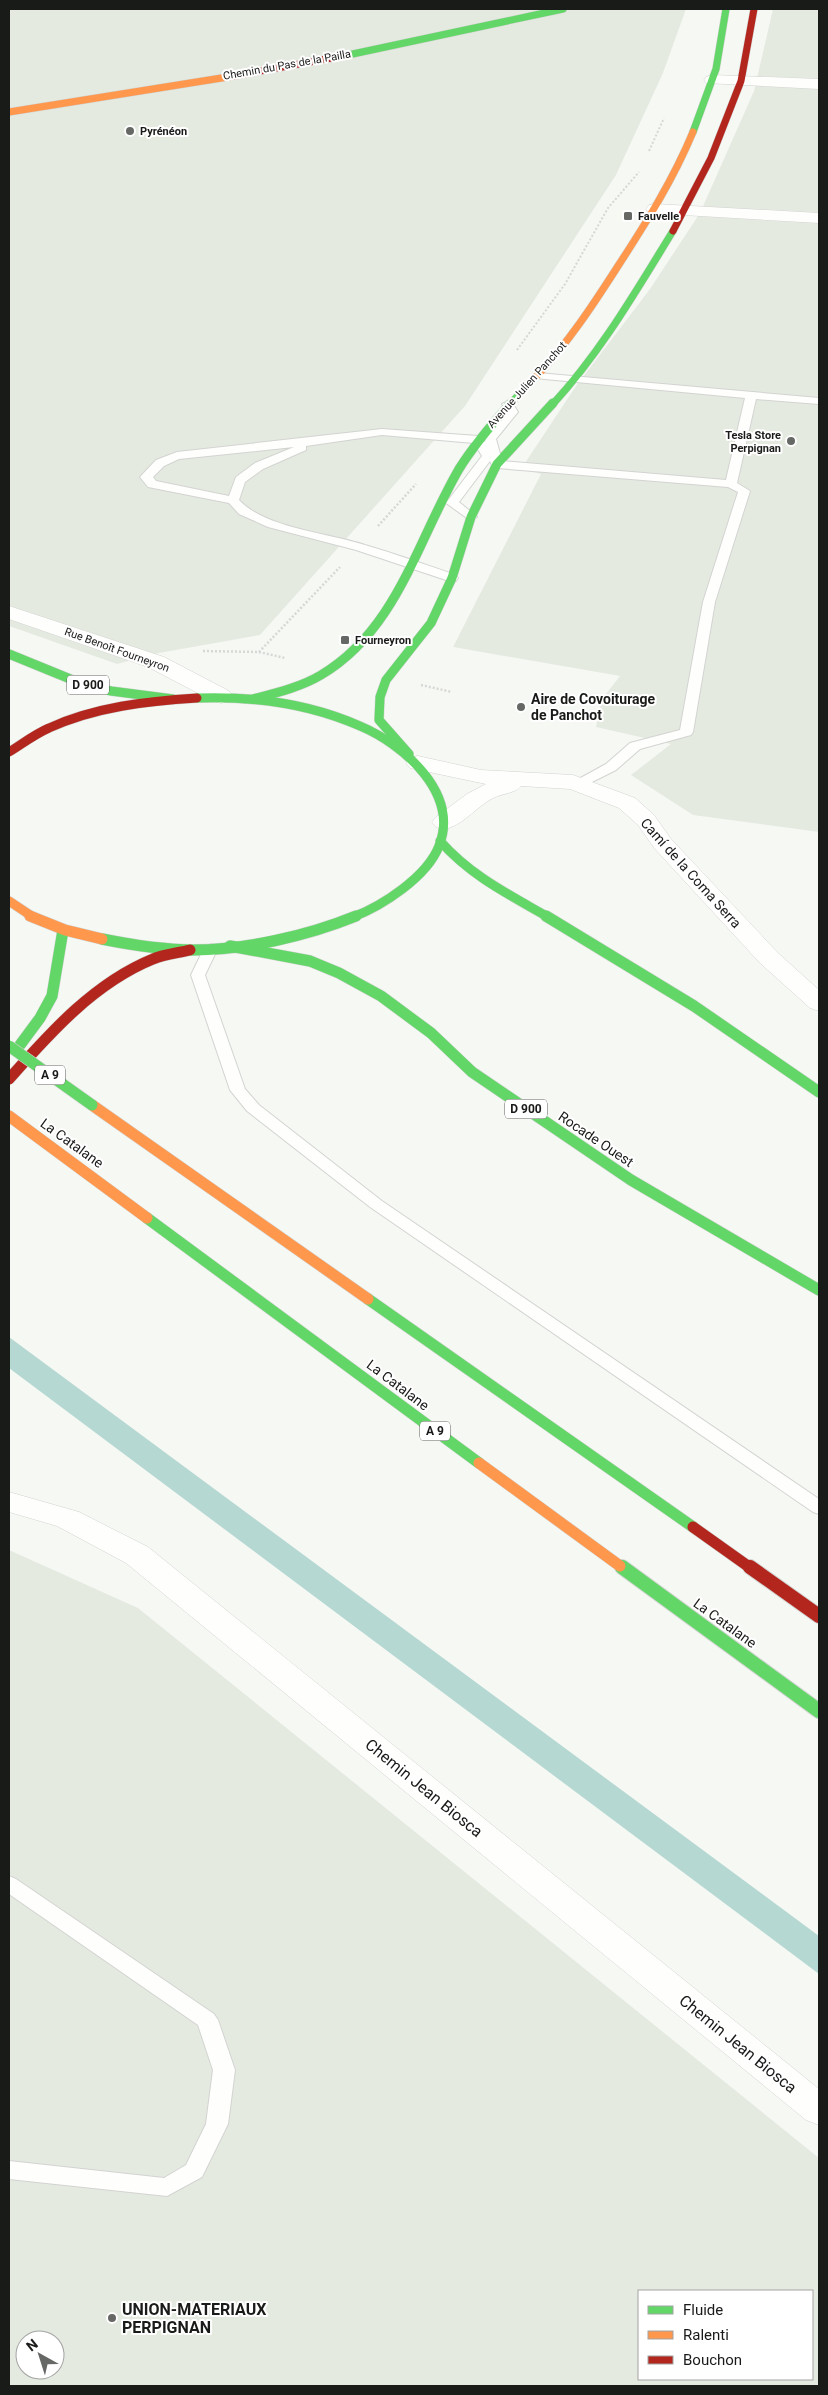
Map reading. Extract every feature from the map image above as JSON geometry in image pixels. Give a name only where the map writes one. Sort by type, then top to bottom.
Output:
[{"type":"main road","name":"Chemin du Pas de la Pailla","points":[[9,112],[306,64],[563,9]]},
{"type":"main road","name":"Avenue Julien Panchot","points":[[253,699],[286,690],[329,670],[362,642],[393,601],[414,564],[453,478],[478,440],[508,404],[538,376],[576,332],[655,209],[684,155],[712,80],[726,9]]},
{"type":"main road","points":[[754,9],[741,80],[711,158],[685,211],[614,327],[575,380],[497,464],[471,517],[452,578],[431,622],[386,680],[380,697],[379,720],[432,782],[442,832],[458,861],[477,876],[700,1008],[770,1054],[819,1092]]},
{"type":"main road","name":"D 900","points":[[9,654],[85,684],[111,691],[173,699]]},
{"type":"main road","points":[[9,752],[45,731],[83,716],[127,705],[173,699],[221,696],[253,699],[317,710],[358,724],[386,738],[414,759]]},
{"type":"main road","points":[[9,1079],[34,1050],[90,995],[113,979],[151,960],[190,950],[270,941],[310,933],[358,914],[382,902],[412,881],[429,863],[442,832]]},
{"type":"main road","points":[[9,901],[15,906],[63,930],[124,944],[190,950]]},
{"type":"main road","points":[[9,1059],[41,1016],[54,988],[59,943],[63,930]]},
{"type":"main road","name":"Rocade Ouest","points":[[230,946],[310,961],[339,973],[381,996],[430,1033],[472,1072],[623,1175],[819,1290]]},
{"type":"main road","name":"A 9","points":[[9,1046],[819,1616]]},
{"type":"main road","name":"La Catalane","points":[[9,1116],[454,1445],[819,1711]]},
{"type":"street","points":[[712,80],[819,84]]},
{"type":"street","points":[[655,209],[819,218]]},
{"type":"street","name":"Rue Benoît Fourneyron","points":[[9,612],[156,662],[221,696]]},
{"type":"street","points":[[414,759],[481,777],[542,779]]},
{"type":"street","points":[[442,832],[474,797],[496,787],[542,779]]},
{"type":"street","name":"Camí de la Coma Serra","points":[[542,779],[580,784],[626,803],[646,820],[663,844],[769,958],[819,1003]]},
{"type":"street","name":"Chemin Jean Biosca","points":[[9,1502],[68,1518],[138,1555],[819,2110]]},
{"type":"lane","points":[[538,376],[819,400]]},
{"type":"lane","points":[[731,484],[751,395]]},
{"type":"lane","points":[[508,404],[512,412],[490,439],[497,464],[731,484],[744,491],[710,602],[686,732],[630,742],[611,767],[580,784]]},
{"type":"lane","points":[[452,578],[360,547],[272,524],[242,512],[233,500],[152,484],[146,478],[160,463],[177,456],[382,432],[478,440],[488,456],[452,503],[471,517]]},
{"type":"lane","points":[[233,500],[240,480],[260,466],[318,441]]},
{"type":"lane","points":[[211,948],[198,975],[238,1090],[253,1108],[376,1204],[819,1508]]},
{"type":"lane","points":[[9,1884],[207,2020],[224,2070],[218,2124],[194,2172],[167,2187],[9,2170]]},
{"type":"path","points":[[648,154],[666,114]]},
{"type":"path","points":[[512,358],[571,275],[592,233],[620,188],[642,170]]},
{"type":"path","points":[[156,662],[188,650],[260,652],[360,547],[418,482]]},
{"type":"path","points":[[415,687],[421,685],[452,692]]},
{"type":"shaded area","points":[[9,9],[686,9],[663,73],[616,175],[465,406],[260,635],[159,653],[117,664],[9,626]]},
{"type":"shaded area","points":[[773,9],[819,9],[819,832],[693,815],[631,775],[671,744],[596,727],[602,699],[620,676],[453,647],[541,474],[521,469],[576,386],[650,289],[700,213],[754,91]]},
{"type":"shaded area","points":[[9,1550],[138,1608],[819,2158],[819,2386],[9,2386]]},
{"type":"water","points":[[9,1337],[819,1936],[819,1974],[9,1368]]},
{"type":"traffic: fast","points":[[348,55],[563,9]]},
{"type":"traffic: fast","points":[[693,132],[716,69],[726,9]]},
{"type":"traffic: fast","points":[[409,754],[379,720],[380,697],[386,680],[431,623],[452,578],[471,517],[497,464],[575,380],[614,327],[673,231]]},
{"type":"traffic: fast","points":[[253,699],[288,689],[321,675],[347,657],[369,635],[403,583],[445,497],[467,457],[494,421],[536,377]]},
{"type":"traffic: fast","points":[[9,654],[85,685],[111,691],[173,699]]},
{"type":"traffic: fast","points":[[102,939],[158,948],[198,950],[264,941],[313,931],[359,915],[381,904],[401,890],[419,873],[439,846],[443,821],[441,807],[433,787],[415,763],[390,742],[361,726],[328,714],[294,705],[260,699],[197,698]]},
{"type":"traffic: fast","points":[[440,841],[458,861],[477,876],[694,1006],[819,1092]]},
{"type":"traffic: fast","points":[[20,1045],[40,1018],[52,996],[63,930]]},
{"type":"traffic: fast","points":[[230,946],[310,961],[339,973],[381,996],[431,1033],[472,1072],[631,1180],[819,1290]]},
{"type":"traffic: fast","points":[[9,1046],[92,1105]]},
{"type":"traffic: fast","points":[[147,1218],[479,1463]]},
{"type":"traffic: fast","points":[[368,1299],[693,1527]]},
{"type":"traffic: fast","points":[[620,1566],[819,1711]]},
{"type":"traffic: slow","points":[[9,112],[234,76]]},
{"type":"traffic: slow","points":[[536,377],[580,323],[639,234],[668,185],[693,132]]},
{"type":"traffic: slow","points":[[9,901],[28,915],[52,926],[102,939]]},
{"type":"traffic: slow","points":[[92,1105],[368,1299]]},
{"type":"traffic: slow","points":[[9,1116],[147,1218]]},
{"type":"traffic: slow","points":[[479,1463],[620,1566]]},
{"type":"traffic: jam","points":[[673,231],[711,158],[741,81],[754,9]]},
{"type":"traffic: jam","points":[[234,76],[348,55]]},
{"type":"traffic: jam","points":[[9,752],[49,728],[85,715],[141,703],[197,698]]},
{"type":"traffic: jam","points":[[9,1079],[57,1027],[92,995],[111,981],[153,959],[190,950]]},
{"type":"traffic: jam","points":[[693,1527],[819,1616]]},
{"type":"place","name":"Pyrénéon","points":[[130,131]]},
{"type":"place","name":"Fauvelle","points":[[628,216]]},
{"type":"place","name":"Tesla Store Perpignan","points":[[791,441]]},
{"type":"place","name":"Fourneyron","points":[[345,640]]},
{"type":"place","name":"Aire de Covoiturage de Panchot","points":[[521,707]]},
{"type":"place","name":"UNION-MATERIAUX PERPIGNAN","points":[[112,2318]]}]
